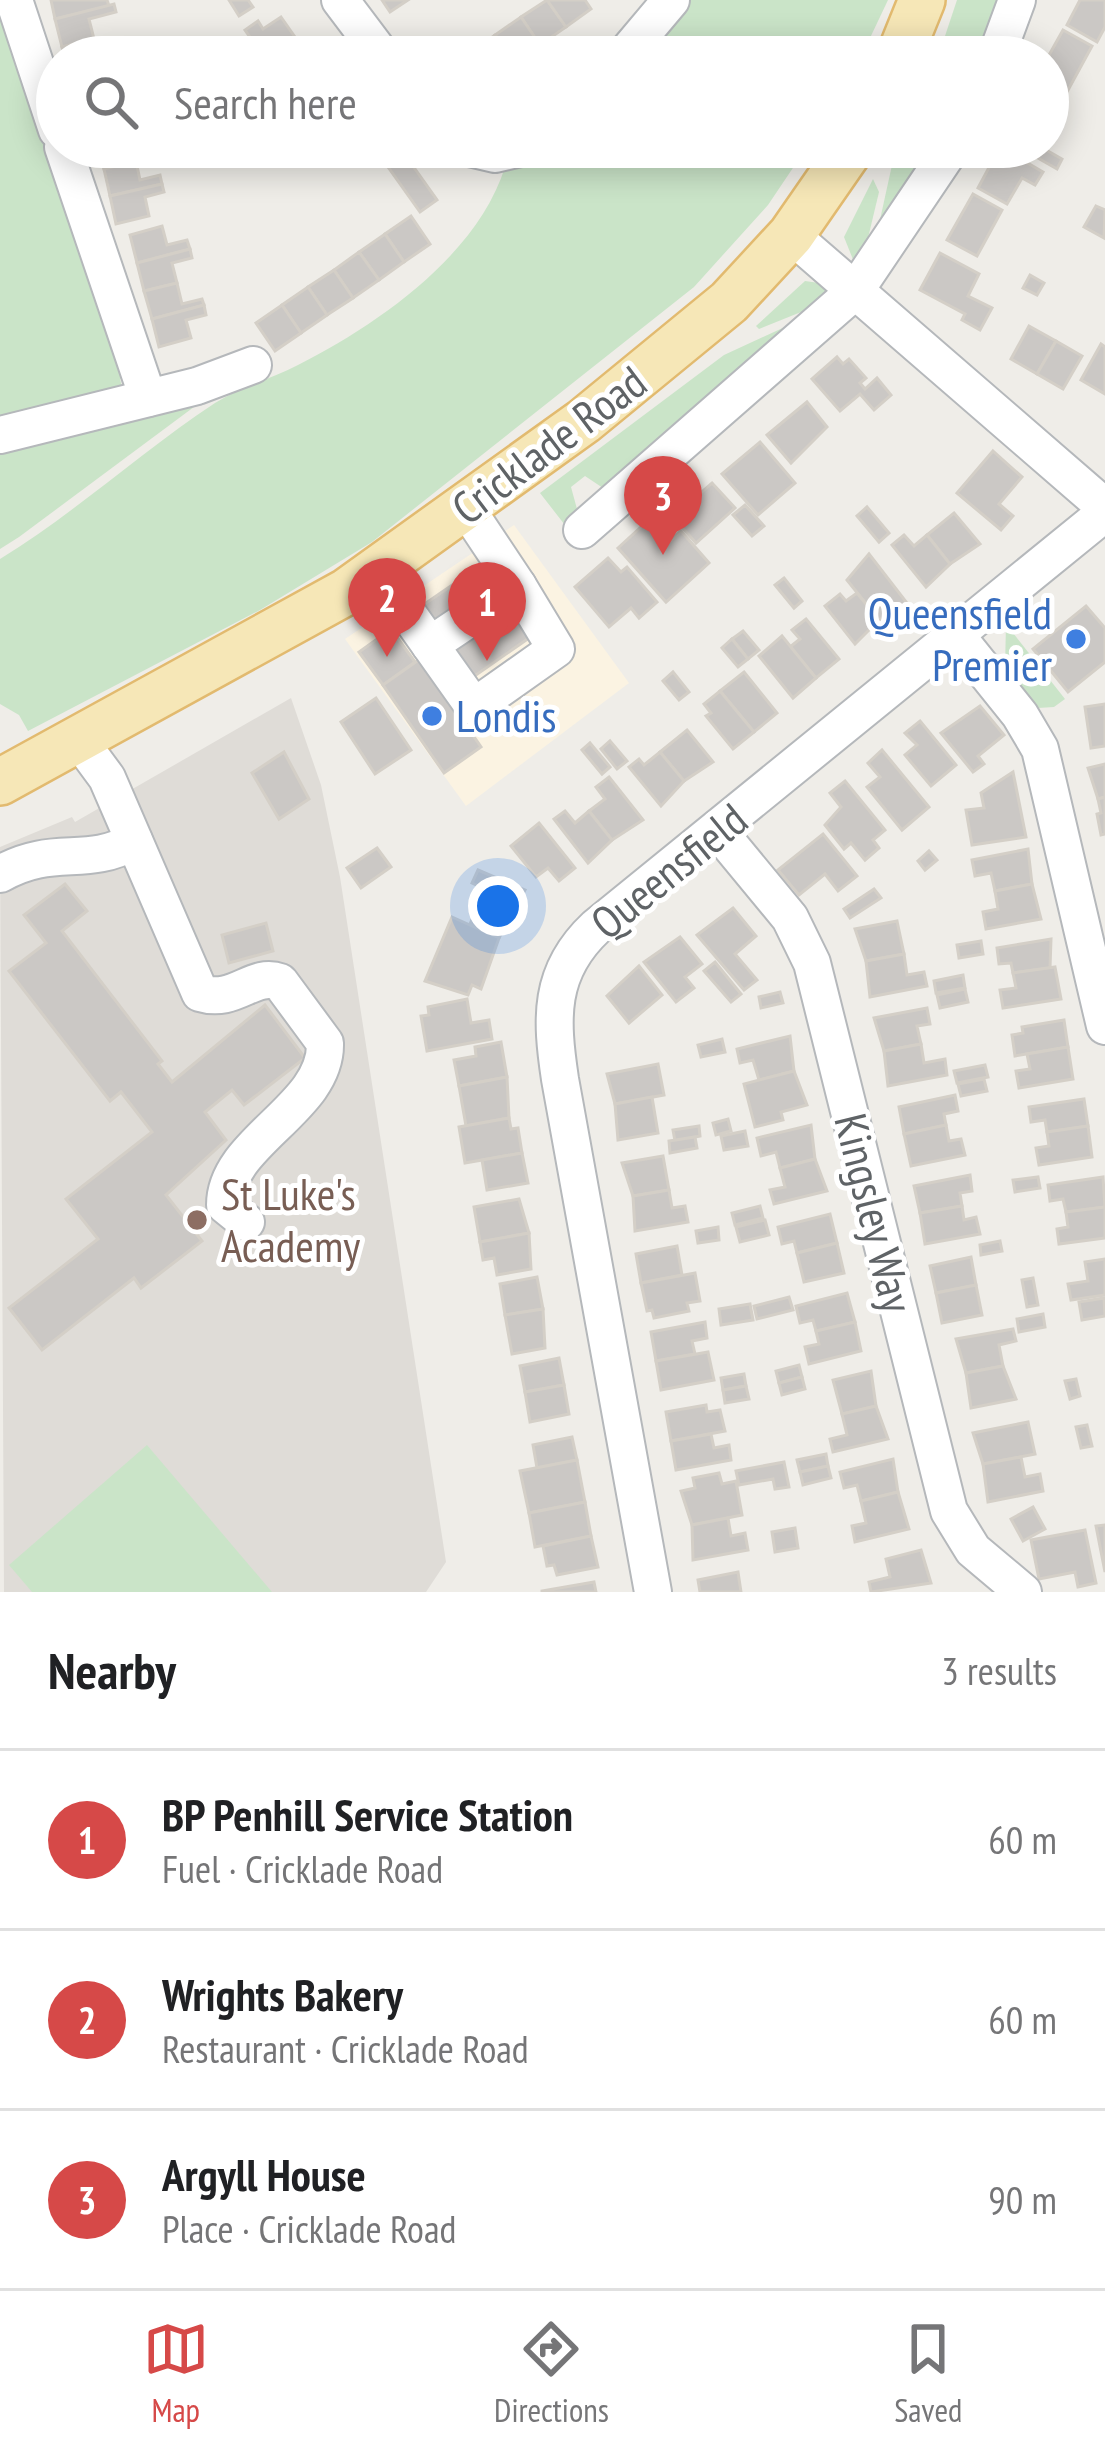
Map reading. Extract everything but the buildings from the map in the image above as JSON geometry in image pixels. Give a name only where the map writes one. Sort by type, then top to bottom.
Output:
[{"type":"main road","points":[[907,36],[922,0]]},
{"type":"main road","name":"Cricklade Road","points":[[0,782],[377,570],[466,508],[684,342],[791,235],[837,168]]},
{"type":"street","points":[[14,0],[36,67]]},
{"type":"street","points":[[340,0],[367,36]]},
{"type":"street","points":[[641,36],[671,0]]},
{"type":"street","points":[[1004,36],[1017,0]]},
{"type":"street","points":[[70,168],[148,398]]},
{"type":"street","name":"Cricklade Road","points":[[589,512],[855,291],[938,168]]},
{"type":"street","name":"Queensfield","points":[[653,1592],[560,1079],[553,1000],[579,943],[1105,510],[791,235]]},
{"type":"street","points":[[0,435],[148,398],[254,364]]},
{"type":"street","points":[[377,570],[474,707],[556,650],[466,508]]},
{"type":"street","points":[[430,645],[518,586]]},
{"type":"street","points":[[955,634],[1021,715],[1040,749],[1105,1026]]},
{"type":"street","points":[[80,740],[107,778],[200,994],[216,998],[270,978],[280,982],[326,1043],[326,1056],[299,1098],[249,1154],[225,1192],[225,1204],[246,1222]]},
{"type":"street","name":"Kingsley Way","points":[[719,832],[790,918],[812,963],[949,1511],[973,1550],[1023,1592]]},
{"type":"street","points":[[0,874],[41,854],[102,855],[134,841]]},
{"type":"shaded area","points":[[514,525],[629,683],[466,806],[345,639]]},
{"type":"shaded area","name":"St Luke's Academy","points":[[291,698],[321,785],[340,877],[446,1562],[426,1592],[4,1592],[0,847],[72,817],[75,822]]},
{"type":"green space","points":[[0,0],[36,107],[36,168],[57,168],[126,373],[120,379],[124,395],[0,428]]},
{"type":"green space","points":[[685,0],[888,0],[871,36],[655,36]]},
{"type":"green space","points":[[957,0],[1008,0],[994,36],[945,36]]},
{"type":"green space","points":[[505,168],[793,168],[768,205],[694,287],[372,542],[260,610],[28,731],[19,715],[0,704],[0,559],[215,403],[328,349],[391,308],[448,258],[491,199]]},
{"type":"green space","points":[[891,168],[928,168],[876,238]]},
{"type":"green space","points":[[873,179],[879,192],[863,259],[854,262],[844,237]]},
{"type":"green space","points":[[805,281],[819,283],[831,293],[811,308],[759,329],[756,326]]},
{"type":"green space","points":[[800,320],[606,490],[585,476],[571,487],[577,509],[568,529],[540,493],[724,355]]},
{"type":"green space","points":[[206,398],[19,537],[0,549],[0,445]]},
{"type":"green space","points":[[1006,624],[1065,699],[1054,707],[1038,708],[1005,667]]},
{"type":"green space","points":[[147,1445],[272,1592],[32,1592],[9,1565]]},
{"type":"place","name":"Argyll House","points":[[663,555]]},
{"type":"place","name":"Queensfield Premier","points":[[1076,639]]},
{"type":"place","name":"Wrights Bakery","points":[[387,657]]},
{"type":"place","name":"BP Penhill Service Station","points":[[487,661]]},
{"type":"place","name":"Londis","points":[[432,716]]},
{"type":"place","name":"St Luke's Academy","points":[[197,1220]]}]
